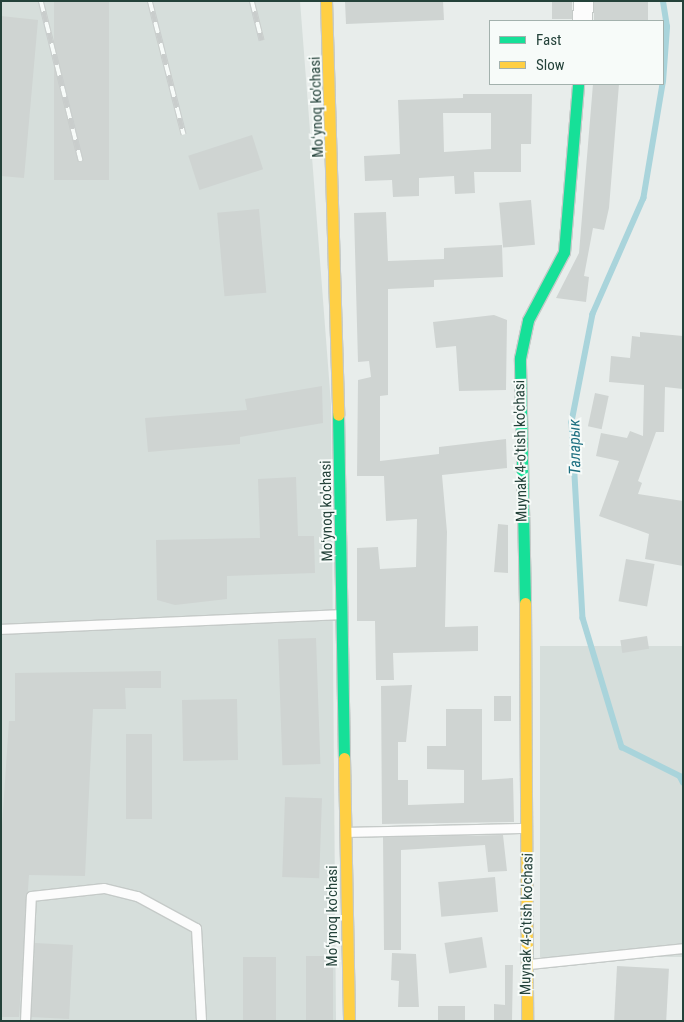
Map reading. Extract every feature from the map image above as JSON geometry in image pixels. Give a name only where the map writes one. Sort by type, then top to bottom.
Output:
[{"type":"street","name":"Moʻynoq ko'chasi","points":[[326,1],[344,614],[349,1021]]},
{"type":"street","points":[[582,20],[583,1]]},
{"type":"street","name":"Muynak 4-o'tish ko'chasi","points":[[527,1021],[526,964],[529,828],[520,358],[528,320],[564,252],[578,85]]},
{"type":"lane","points":[[1,629],[344,614]]},
{"type":"lane","points":[[348,832],[529,828]]},
{"type":"lane","points":[[25,1021],[32,896],[104,888],[137,896],[196,928],[201,1021]]},
{"type":"lane","points":[[526,964],[683,948]]},
{"type":"shaded area","points":[[1,1],[300,1],[331,404],[336,1021],[1,1021]]},
{"type":"shaded area","points":[[540,646],[683,646],[683,957],[540,957]]},
{"type":"building","points":[[54,1],[109,1],[109,180],[54,180]]},
{"type":"building","points":[[345,1],[443,1],[444,20],[346,24]]},
{"type":"building","points":[[552,1],[572,1],[572,19],[552,19]]},
{"type":"building","points":[[594,1],[648,1],[648,20],[594,20]]},
{"type":"building","points":[[1,16],[38,20],[24,178],[1,176]]},
{"type":"building","points":[[593,85],[619,85],[609,208],[604,230],[593,228],[584,276],[589,277],[586,302],[556,298],[579,253]]},
{"type":"building","points":[[463,94],[532,94],[531,144],[521,144],[521,172],[474,172],[475,193],[455,194],[454,176],[419,178],[419,196],[393,197],[392,180],[365,181],[364,156],[400,154],[398,100],[463,98]],"holes":[[[443,113],[491,113],[491,149],[444,152]]]},
{"type":"building","points":[[252,135],[263,169],[199,190],[188,156]]},
{"type":"building","points":[[531,200],[535,245],[503,248],[499,203]]},
{"type":"building","points":[[259,209],[266,293],[224,296],[217,213]]},
{"type":"building","points":[[386,212],[388,261],[444,259],[444,248],[502,245],[503,277],[434,280],[434,287],[388,289],[388,395],[380,396],[380,461],[439,454],[439,447],[506,439],[507,468],[442,475],[447,532],[445,627],[478,626],[478,651],[393,653],[394,680],[376,680],[375,621],[357,621],[357,548],[378,547],[380,569],[416,567],[417,519],[386,521],[384,476],[357,476],[358,380],[371,377],[369,361],[358,362],[354,213]]},
{"type":"building","points":[[494,315],[507,320],[506,390],[459,391],[456,346],[436,348],[433,322]]},
{"type":"building","points":[[640,332],[683,336],[683,389],[665,387],[664,432],[656,432],[638,481],[642,483],[638,494],[683,501],[683,566],[645,559],[649,534],[599,516],[619,461],[596,456],[601,433],[627,438],[630,431],[643,436],[644,385],[609,382],[611,356],[630,358],[632,336],[640,337]]},
{"type":"building","points":[[322,386],[323,423],[240,437],[240,444],[148,452],[145,418],[247,410],[245,399]]},
{"type":"building","points":[[595,393],[609,396],[602,429],[588,426]]},
{"type":"building","points":[[296,477],[298,536],[314,536],[315,573],[227,576],[227,599],[175,605],[157,600],[156,540],[260,538],[258,479]]},
{"type":"building","points":[[498,524],[508,525],[508,573],[494,572]]},
{"type":"building","points":[[626,559],[655,564],[647,606],[619,601]]},
{"type":"building","points":[[647,636],[649,649],[622,653],[620,640]]},
{"type":"building","points":[[316,638],[320,764],[282,765],[278,639]]},
{"type":"building","points":[[161,671],[161,688],[125,688],[126,709],[93,709],[85,876],[29,875],[19,1017],[1,1017],[1,841],[9,721],[15,721],[15,673]]},
{"type":"building","points":[[412,685],[406,742],[398,742],[398,780],[408,780],[408,805],[464,803],[464,770],[427,769],[427,746],[446,746],[446,709],[482,709],[482,780],[513,778],[514,822],[382,824],[381,686]]},
{"type":"building","points":[[494,696],[511,696],[511,721],[494,721]]},
{"type":"building","points":[[237,699],[238,760],[183,761],[182,700]]},
{"type":"building","points":[[126,734],[152,734],[152,819],[126,819]]},
{"type":"building","points":[[285,797],[322,798],[319,878],[282,877]]},
{"type":"building","points":[[503,835],[507,871],[488,872],[485,845],[401,850],[401,950],[384,950],[383,837]]},
{"type":"building","points":[[495,877],[498,912],[441,917],[438,882]]},
{"type":"building","points":[[482,937],[487,968],[449,974],[444,943]]},
{"type":"building","points":[[35,943],[73,945],[69,1019],[31,1017]]},
{"type":"building","points":[[392,953],[416,954],[419,1007],[398,1007],[399,981],[391,980]]},
{"type":"building","points":[[306,956],[333,956],[333,1021],[306,1021]]},
{"type":"building","points":[[243,957],[276,957],[276,1021],[243,1021]]},
{"type":"building","points":[[505,965],[513,965],[512,1021],[494,1021],[494,1004],[505,1005]]},
{"type":"building","points":[[617,966],[669,969],[666,1021],[614,1021]]},
{"type":"building","points":[[438,1006],[465,1006],[465,1021],[438,1021]]},
{"type":"waterway","name":"Таларык","points":[[663,1],[667,27],[664,68]]},
{"type":"waterway","name":"Таларык","points":[[663,85],[644,198],[593,314],[572,422],[583,618],[622,747],[680,776],[683,782]]},
{"type":"railway","points":[[41,1],[81,161]]},
{"type":"railway","points":[[150,1],[184,135]]},
{"type":"railway","points":[[252,1],[262,41]]},
{"type":"traffic: fast","points":[[525,603],[520,358],[528,320],[564,252],[578,85]]},
{"type":"traffic: fast","points":[[338,415],[344,758]]},
{"type":"traffic: slow","points":[[326,1],[338,415]]},
{"type":"traffic: slow","points":[[525,603],[527,1021]]},
{"type":"traffic: slow","points":[[344,758],[349,1021]]}]
